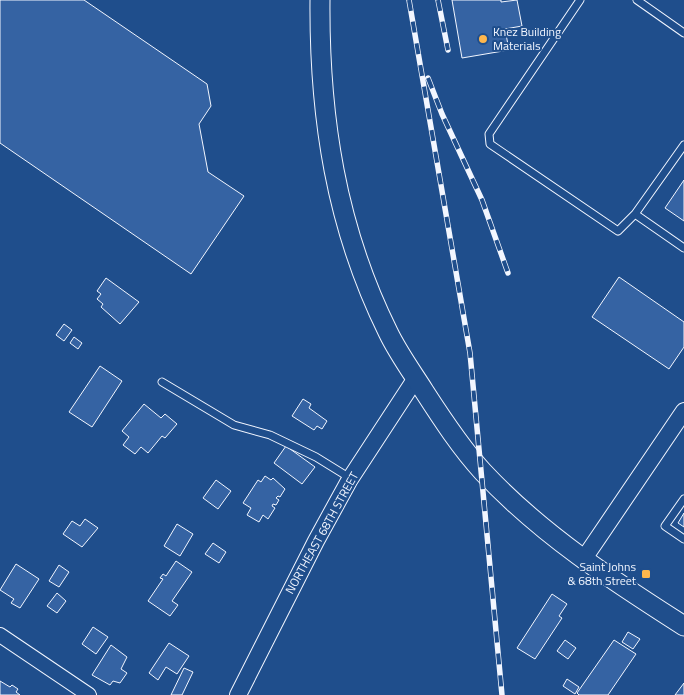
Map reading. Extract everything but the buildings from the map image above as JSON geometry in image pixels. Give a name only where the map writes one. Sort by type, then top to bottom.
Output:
[{"type":"main road","points":[[320,0],[319,53],[324,112],[341,204],[362,271],[389,334],[442,418],[482,471],[539,525],[583,560],[684,626]]},
{"type":"street","name":"NORTHEAST 68TH STREET","points":[[238,695],[316,541],[350,479],[416,378]]},
{"type":"street","points":[[583,560],[684,411]]},
{"type":"street","points":[[0,635],[89,695]]},
{"type":"lane","points":[[580,0],[489,134],[490,144],[618,231],[635,214],[684,145]]},
{"type":"lane","points":[[636,0],[684,33]]},
{"type":"lane","points":[[635,214],[684,248]]},
{"type":"lane","points":[[162,382],[234,425],[270,435],[316,458],[350,479]]},
{"type":"lane","points":[[684,499],[665,526],[684,539]]},
{"type":"railway","points":[[409,0],[470,353],[502,695]]},
{"type":"railway","points":[[438,0],[448,50]]},
{"type":"railway","points":[[428,78],[442,114],[482,200],[508,273]]},
{"type":"place","name":"Knez Building Materials","points":[[483,39]]},
{"type":"place","name":"Saint Johns & 68th Street","points":[[646,574]]}]
